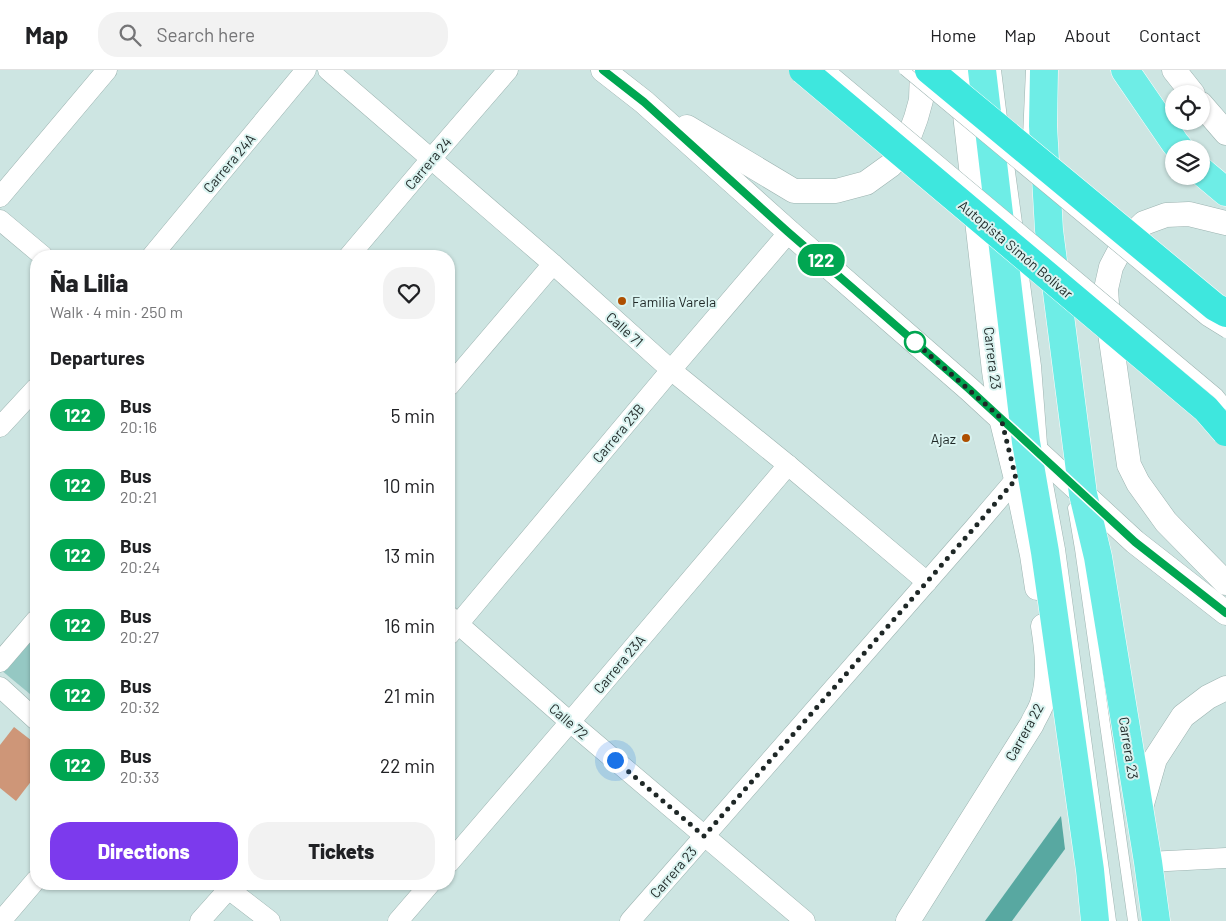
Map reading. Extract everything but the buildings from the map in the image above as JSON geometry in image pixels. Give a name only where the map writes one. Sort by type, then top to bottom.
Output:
[{"type":"highway","name":"Autopista Simón Bolívar","points":[[802,70],[1206,409],[1226,432]]},
{"type":"highway","points":[[929,70],[1215,307],[1226,314]]},
{"type":"main road","points":[[982,70],[1047,468]]},
{"type":"main road","name":"Carrera 23","points":[[1044,70],[1044,126],[1049,230],[1045,552],[1096,921]]},
{"type":"main road","points":[[1125,70],[1173,140]]},
{"type":"main road","points":[[1210,179],[1226,192]]},
{"type":"main road","name":"Carrera 23","points":[[1047,468],[1098,557],[1140,811],[1156,921]]},
{"type":"street","points":[[0,197],[107,70]]},
{"type":"street","name":"Carrera 24A","points":[[157,250],[306,70]]},
{"type":"street","name":"Calle 71","points":[[328,70],[553,264],[670,370],[788,465],[927,582]]},
{"type":"street","name":"Carrera 24","points":[[355,250],[508,70]]},
{"type":"street","points":[[603,70],[644,102],[788,232],[1001,418],[1047,468],[1135,542],[1226,613]]},
{"type":"street","points":[[644,102],[794,190],[836,191],[866,183],[891,165],[906,145],[921,100],[922,70]]},
{"type":"street","name":"Carrera 23","points":[[630,921],[927,582],[1047,468],[1001,418],[960,70]]},
{"type":"street","points":[[1174,70],[1186,85]]},
{"type":"street","points":[[1210,115],[1226,134]]},
{"type":"street","points":[[1226,223],[1189,214],[1166,215],[1144,223],[1120,248],[1111,267],[1106,289],[1108,319],[1129,465],[1138,483],[1166,522],[1226,583]]},
{"type":"street","points":[[0,220],[36,250]]},
{"type":"street","name":"Carrera 23B","points":[[455,621],[788,232]]},
{"type":"street","points":[[455,379],[553,264]]},
{"type":"street","points":[[0,427],[30,394]]},
{"type":"street","name":"Carrera 23A","points":[[455,855],[788,465]]},
{"type":"street","name":"Carrera 22","points":[[908,921],[1032,724],[1042,704],[1047,678],[1046,646],[1032,556],[1047,468]]},
{"type":"street","points":[[0,662],[30,627]]},
{"type":"street","name":"Calle 72","points":[[455,627],[805,921]]},
{"type":"street","points":[[0,688],[30,715]]},
{"type":"street","points":[[1140,811],[1155,760],[1183,716],[1208,697],[1226,688]]},
{"type":"street","points":[[1148,862],[1226,858]]},
{"type":"street","points":[[1,921],[30,887]]},
{"type":"street","points":[[200,921],[225,890]]},
{"type":"street","points":[[233,890],[270,921]]},
{"type":"street","points":[[398,921],[425,890]]},
{"type":"lane","points":[[831,70],[1218,394],[1226,404]]},
{"type":"lane","points":[[904,70],[1206,320],[1226,333]]},
{"type":"lane","points":[[996,70],[1036,366],[1047,468],[1060,549],[1111,921]]},
{"type":"lane","points":[[1030,70],[1028,137],[1033,186]]},
{"type":"lane","points":[[1038,226],[1044,285]]},
{"type":"lane","points":[[1047,468],[1082,559],[1133,921]]},
{"type":"shaded area","points":[[30,637],[30,694],[1,670]]},
{"type":"shaded area","points":[[1061,816],[1065,849],[1012,921],[985,921]]},
{"type":"bus line","name":"122","points":[[603,70],[644,102],[788,232],[969,389],[1135,542],[1226,613]]},
{"type":"place","name":"Familia Varela","points":[[622,301]]},
{"type":"place","name":"Ajaz","points":[[966,438]]},
{"type":"route","points":[[615,760],[704,836],[1016,479],[1001,418],[909,337],[915,342]]}]
